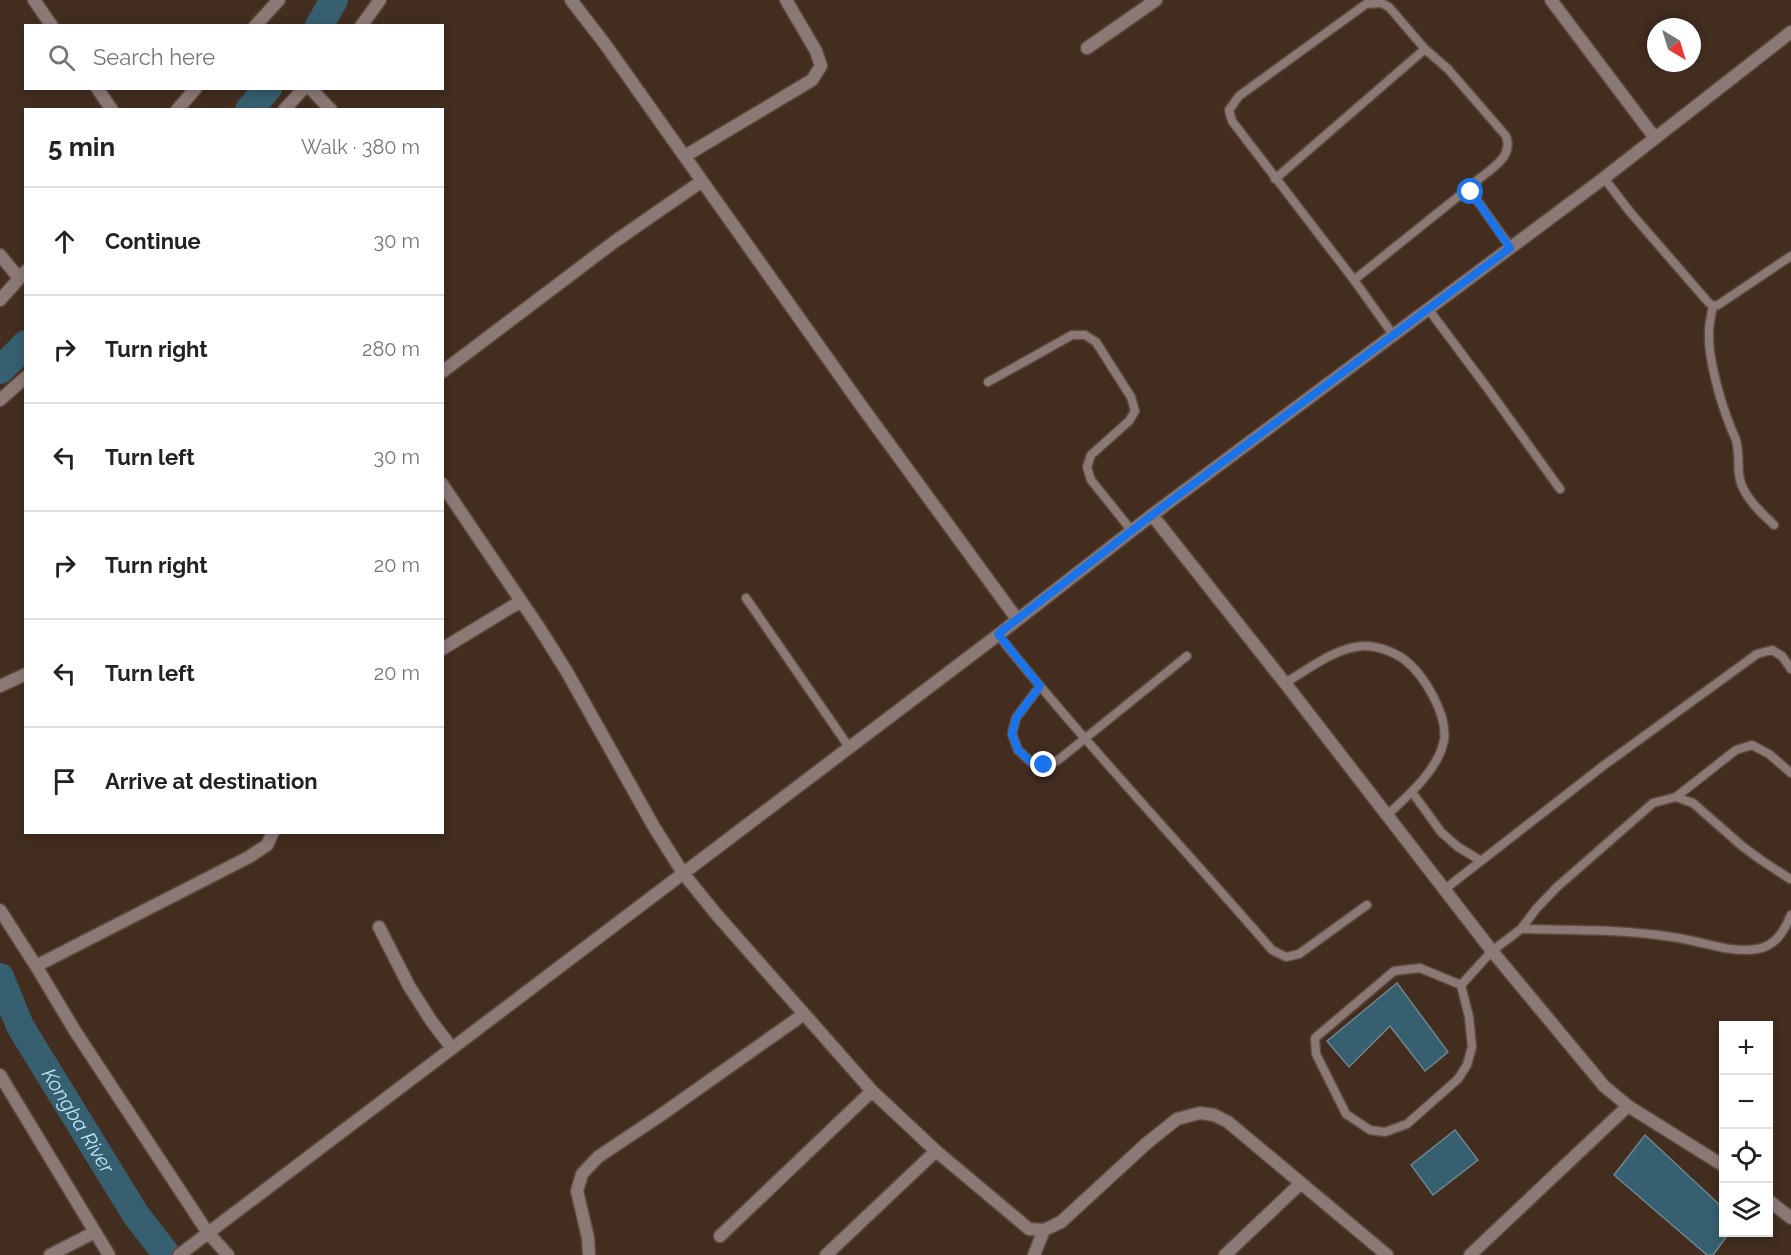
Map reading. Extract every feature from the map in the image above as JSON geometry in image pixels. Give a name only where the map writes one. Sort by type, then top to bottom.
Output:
[{"type":"street","points":[[34,0],[51,24]]},
{"type":"street","points":[[257,24],[279,0]]},
{"type":"street","points":[[362,24],[380,0]]},
{"type":"street","points":[[571,0],[605,44],[860,404],[1017,619]]},
{"type":"street","points":[[685,156],[812,80],[821,66],[816,51],[786,0]]},
{"type":"street","points":[[1087,48],[1156,0]]},
{"type":"street","points":[[1551,0],[1655,138]]},
{"type":"street","points":[[179,1255],[1152,515],[1604,178],[1791,32]]},
{"type":"street","points":[[98,90],[111,108]]},
{"type":"street","points":[[179,108],[194,90]]},
{"type":"street","points":[[286,108],[302,90]]},
{"type":"street","points":[[312,90],[329,108]]},
{"type":"street","points":[[444,370],[614,242],[702,181]]},
{"type":"street","points":[[0,255],[22,275],[0,300]]},
{"type":"street","points":[[0,400],[24,379]]},
{"type":"street","points":[[444,487],[567,672],[654,827],[683,873],[717,915],[873,1091],[936,1151],[1029,1228],[1044,1230],[1061,1222],[1147,1143],[1177,1119],[1200,1113],[1214,1115],[1228,1122],[1387,1255]]},
{"type":"street","points":[[1152,515],[1492,951],[1605,1086],[1628,1106],[1719,1163]]},
{"type":"street","points":[[444,648],[521,601]]},
{"type":"street","points":[[0,686],[24,675]]},
{"type":"street","points":[[36,966],[249,857],[267,845],[272,834]]},
{"type":"street","points":[[0,910],[75,1031],[208,1233],[228,1255]]},
{"type":"street","points":[[379,927],[409,986],[452,1048]]},
{"type":"street","points":[[589,1255],[588,1238],[577,1191],[582,1174],[598,1157],[804,1014]]},
{"type":"street","points":[[0,1075],[109,1255]]},
{"type":"street","points":[[720,1236],[873,1091]]},
{"type":"street","points":[[1470,1255],[1628,1106]]},
{"type":"street","points":[[826,1255],[936,1151]]},
{"type":"street","points":[[1225,1255],[1301,1183]]},
{"type":"street","points":[[1773,1204],[1791,1218]]},
{"type":"street","points":[[1034,1255],[1044,1230]]},
{"type":"street","points":[[50,1255],[95,1232]]},
{"type":"lane","points":[[1354,280],[1505,158],[1508,152],[1508,143],[1502,130],[1448,69],[1425,49],[1389,7],[1373,2],[1366,4],[1239,96],[1229,110],[1232,122],[1354,280],[1394,336]]},
{"type":"lane","points":[[1275,179],[1425,49]]},
{"type":"lane","points":[[1604,178],[1630,212],[1713,306]]},
{"type":"lane","points":[[1470,187],[1471,192],[1510,248]]},
{"type":"lane","points":[[1713,306],[1718,305],[1791,256]]},
{"type":"lane","points":[[1713,306],[1709,329],[1710,351],[1721,400],[1736,440],[1738,474],[1742,488],[1751,502],[1773,525]]},
{"type":"lane","points":[[1429,310],[1560,489]]},
{"type":"lane","points":[[988,382],[1072,335],[1085,335],[1096,342],[1131,397],[1135,411],[1129,421],[1091,455],[1088,467],[1091,480],[1131,531]]},
{"type":"lane","points":[[746,598],[849,747]]},
{"type":"lane","points":[[998,634],[1085,738],[1204,870],[1272,950],[1286,957],[1299,954],[1367,905]]},
{"type":"lane","points":[[1285,683],[1340,650],[1363,646],[1379,647],[1406,661],[1430,688],[1445,724],[1444,740],[1436,761],[1412,792],[1387,815]]},
{"type":"lane","points":[[1444,889],[1603,766],[1757,654],[1772,650],[1782,656],[1791,669]]},
{"type":"lane","points":[[1040,686],[1016,718],[1012,734],[1018,750],[1031,762],[1044,765],[1057,761],[1187,656]]},
{"type":"lane","points":[[1461,985],[1492,951],[1521,929],[1557,887],[1653,803],[1676,797],[1736,750],[1752,745],[1769,754],[1791,773]]},
{"type":"lane","points":[[1412,792],[1441,832],[1458,847],[1481,861]]},
{"type":"lane","points":[[1676,797],[1693,803],[1761,860],[1791,878],[1791,884]]},
{"type":"lane","points":[[1521,929],[1640,933],[1673,937],[1740,951],[1759,949],[1772,943],[1784,932],[1791,915]]},
{"type":"lane","points":[[1420,968],[1461,985],[1472,1047],[1467,1065],[1458,1079],[1407,1124],[1385,1132],[1370,1130],[1346,1114],[1316,1054],[1315,1038],[1394,971],[1420,968]]},
{"type":"water","points":[[1397,983],[1448,1052],[1425,1071],[1390,1026],[1349,1067],[1327,1041]]},
{"type":"water","points":[[1455,1130],[1478,1160],[1433,1195],[1411,1165]]},
{"type":"water","points":[[1645,1135],[1719,1204],[1719,1237],[1726,1237],[1713,1255],[1707,1255],[1614,1175]]},
{"type":"waterway","name":"Kongba River","points":[[320,24],[334,0]]},
{"type":"waterway","name":"Kongba River","points":[[251,108],[266,90]]},
{"type":"waterway","name":"Kongba River","points":[[0,370],[24,346]]},
{"type":"waterway","name":"Kongba River","points":[[0,977],[20,1026],[136,1215],[167,1255]]},
{"type":"route","points":[[1044,765],[1031,762],[1018,750],[1012,734],[1016,718],[1040,686],[998,634],[1152,515],[1510,248],[1471,192]]}]
